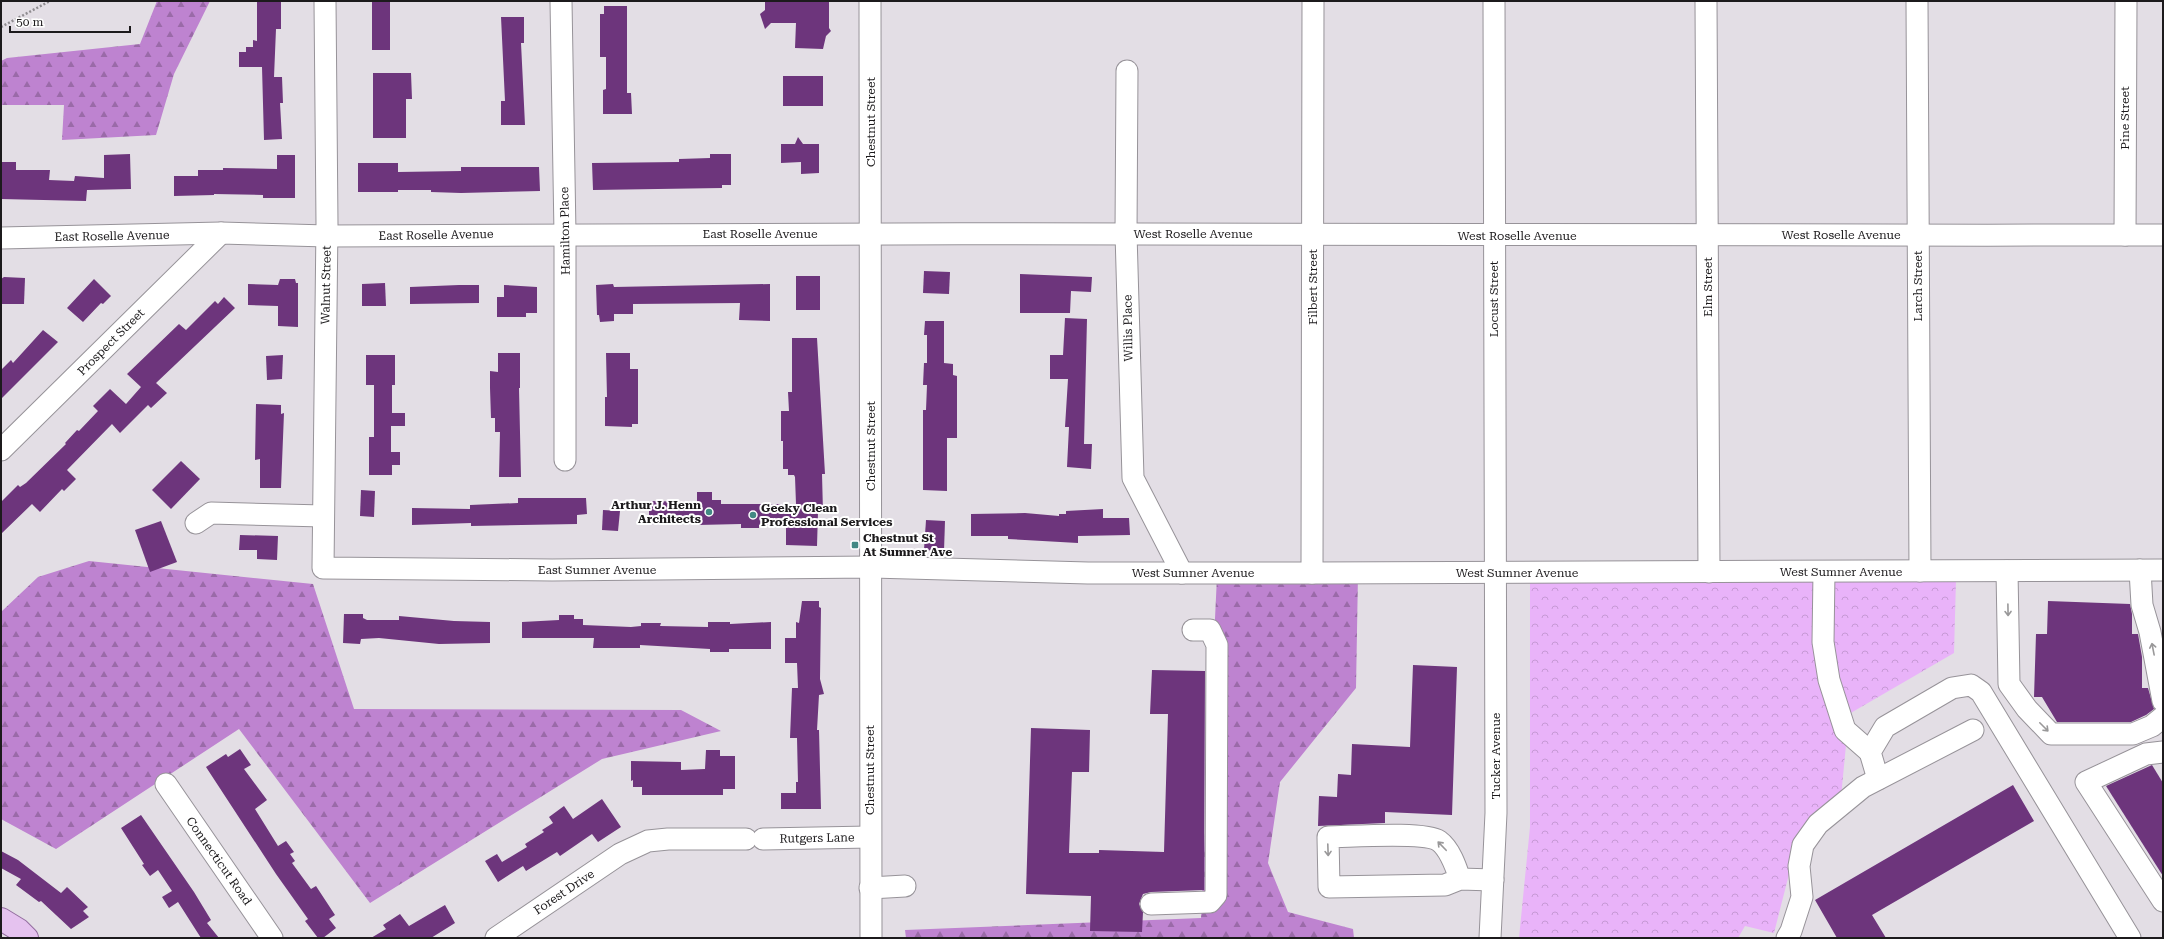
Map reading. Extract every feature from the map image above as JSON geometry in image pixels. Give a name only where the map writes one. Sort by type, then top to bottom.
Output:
[{"type":"main road","points":[[1,920],[19,930],[27,938]]},
{"type":"street","name":"Walnut Street","points":[[323,568],[327,236],[325,1]]},
{"type":"street","name":"Hamilton Place","points":[[561,1],[566,234],[566,460]]},
{"type":"street","name":"Chestnut Street","points":[[870,1],[872,567],[870,837],[871,938]]},
{"type":"street","name":"Filbert Street","points":[[1312,573],[1313,1]]},
{"type":"street","name":"Locust Street","points":[[1494,1],[1495,573]]},
{"type":"street","name":"Elm Street","points":[[1706,1],[1709,572]]},
{"type":"street","name":"Larch Street","points":[[1916,1],[1920,572]]},
{"type":"street","name":"Pine Street","points":[[2125,235],[2126,1]]},
{"type":"street","name":"Willis Place","points":[[1128,71],[1126,233],[1133,478],[1182,573]]},
{"type":"street","name":"West Roselle Avenue","points":[[871,234],[1126,233],[1494,236],[2163,235]]},
{"type":"street","name":"East Roselle Avenue","points":[[1,238],[221,234],[327,236],[871,234]]},
{"type":"street","name":"Prospect Street","points":[[1,450],[221,234]]},
{"type":"street","points":[[196,523],[211,513],[323,516]]},
{"type":"street","name":"West Sumner Avenue","points":[[872,567],[1182,573],[1920,572],[2163,570]]},
{"type":"street","name":"East Sumner Avenue","points":[[323,568],[552,570],[872,567]]},
{"type":"street","points":[[2140,570],[2142,605],[2150,632],[2163,701]]},
{"type":"street","points":[[2008,571],[2009,684],[2027,709],[2051,734],[2133,734],[2152,726],[2163,718]]},
{"type":"street","points":[[1824,572],[1823,642],[1829,680],[1845,730],[1870,752],[1878,779]]},
{"type":"street","name":"Tucker Avenue","points":[[1490,938],[1496,813],[1495,573]]},
{"type":"street","points":[[1151,904],[1210,902],[1216,895],[1217,645],[1210,630],[1193,630]]},
{"type":"street","points":[[1870,752],[1885,727],[1952,688],[1972,685],[1981,692],[2130,938]]},
{"type":"street","points":[[1787,938],[1802,897],[1799,866],[1803,844],[1818,824],[1863,787],[1973,730]]},
{"type":"street","points":[[2163,752],[2146,754],[2086,782],[2163,901]]},
{"type":"street","name":"Connecticut Road","points":[[166,784],[272,938]]},
{"type":"street","points":[[1460,879],[1450,855],[1439,841],[1419,836],[1328,837],[1329,887],[1445,885],[1460,879],[1493,880]]},
{"type":"street","name":"Rutgers Lane","points":[[668,838],[755,839],[870,837]]},
{"type":"street","name":"Forest Drive","points":[[496,938],[620,854],[648,841],[668,838]]},
{"type":"street","points":[[870,888],[905,886]]},
{"type":"path","points":[[1,27],[50,1]]},
{"type":"green space","points":[[157,1],[210,1],[174,74],[156,135],[62,140],[64,105],[1,105],[1,61],[7,58],[140,44]]},
{"type":"green space","points":[[89,561],[313,584],[354,709],[681,710],[721,731],[602,759],[370,903],[239,729],[56,849],[1,819],[1,612],[38,577]]},
{"type":"green space","points":[[1358,574],[1356,688],[1280,782],[1268,863],[1288,912],[1353,929],[1354,938],[906,938],[905,930],[1201,918],[1217,576]]},
{"type":"green space","points":[[1956,580],[1954,653],[1849,714],[1841,797],[1799,835],[1774,933],[1745,926],[1738,938],[1519,938],[1530,827],[1530,582]]},
{"type":"building","points":[[257,1],[281,1],[281,29],[276,29],[274,77],[282,77],[283,103],[280,103],[282,139],[264,140],[262,67],[239,67],[239,52],[246,52],[246,47],[253,47],[253,40],[257,41]]},
{"type":"building","points":[[372,1],[390,1],[390,50],[372,50]]},
{"type":"building","points":[[765,1],[829,1],[829,28],[831,31],[826,36],[823,49],[795,48],[796,23],[771,23],[765,29],[760,14],[765,10]]},
{"type":"building","points":[[604,6],[627,6],[627,93],[631,93],[632,114],[603,114],[603,90],[606,89],[606,57],[600,57],[600,14],[604,14]]},
{"type":"building","points":[[501,17],[524,17],[524,43],[521,43],[525,125],[501,125],[501,101],[505,101]]},
{"type":"building","points":[[373,73],[411,73],[412,99],[406,99],[406,138],[373,138]]},
{"type":"building","points":[[783,76],[823,76],[823,106],[783,106]]},
{"type":"building","points":[[798,137],[803,144],[819,144],[819,173],[801,174],[801,162],[781,163],[781,144],[795,144]]},
{"type":"building","points":[[130,154],[131,189],[87,190],[86,201],[1,199],[1,162],[16,162],[16,170],[50,170],[49,180],[74,181],[75,176],[104,178],[104,155]]},
{"type":"building","points":[[710,154],[731,154],[731,185],[722,185],[722,188],[593,190],[592,163],[679,162],[679,159],[710,158]]},
{"type":"building","points":[[277,155],[295,155],[295,198],[263,198],[263,195],[214,194],[174,196],[174,176],[198,176],[198,170],[223,170],[223,168],[277,169]]},
{"type":"building","points":[[358,163],[398,163],[398,172],[461,171],[461,167],[539,167],[540,191],[461,193],[431,192],[431,190],[398,190],[398,192],[358,192]]},
{"type":"building","points":[[924,271],[950,272],[949,294],[923,293]]},
{"type":"building","points":[[1020,274],[1092,277],[1091,292],[1071,291],[1070,313],[1020,313]]},
{"type":"building","points":[[796,276],[820,276],[820,310],[796,310]]},
{"type":"building","points":[[4,277],[25,278],[24,304],[1,304],[1,279]]},
{"type":"building","points":[[94,279],[111,296],[103,304],[101,303],[83,322],[67,308]]},
{"type":"building","points":[[280,279],[295,279],[296,283],[298,283],[298,327],[278,326],[278,306],[248,305],[248,284],[278,285]]},
{"type":"building","points":[[385,283],[386,306],[362,306],[362,284]]},
{"type":"building","points":[[613,284],[614,287],[770,284],[770,321],[739,320],[740,303],[633,304],[633,314],[614,314],[614,321],[600,322],[599,315],[597,315],[596,285]]},
{"type":"building","points":[[479,285],[479,303],[410,304],[410,287]]},
{"type":"building","points":[[504,285],[537,287],[537,313],[526,313],[526,317],[497,317],[497,297],[504,297]]},
{"type":"building","points":[[224,297],[235,308],[156,383],[167,393],[151,408],[148,405],[120,433],[112,424],[67,470],[76,479],[64,491],[62,489],[40,512],[32,504],[1,534],[1,502],[18,485],[20,487],[26,483],[66,444],[65,443],[77,430],[79,431],[98,411],[93,406],[110,389],[126,404],[141,387],[127,374],[179,324],[186,330],[215,301],[218,304]]},
{"type":"building","points":[[1065,318],[1087,319],[1084,444],[1092,444],[1091,469],[1067,467],[1069,427],[1065,427],[1068,379],[1050,379],[1050,355],[1063,355]]},
{"type":"building","points":[[925,321],[944,321],[944,363],[953,364],[953,375],[957,376],[957,438],[947,438],[947,491],[923,490],[923,410],[926,410],[927,385],[923,385],[924,363],[927,363],[927,335],[924,335]]},
{"type":"building","points":[[43,330],[58,342],[1,399],[1,370],[11,360],[13,363]]},
{"type":"building","points":[[792,338],[817,338],[825,474],[822,474],[823,512],[818,512],[817,546],[786,545],[786,525],[759,525],[759,528],[741,528],[741,524],[698,525],[697,522],[671,521],[671,525],[649,524],[649,501],[697,502],[697,492],[712,492],[712,500],[721,500],[721,504],[796,504],[795,477],[794,475],[788,475],[788,469],[783,469],[783,441],[781,441],[781,411],[789,411],[788,392],[792,392]]},
{"type":"building","points":[[498,353],[520,353],[519,388],[521,477],[499,477],[500,432],[495,432],[495,418],[491,418],[490,388],[490,371],[498,372]]},
{"type":"building","points":[[606,353],[630,353],[630,369],[638,369],[638,424],[632,424],[632,427],[605,426],[605,397],[607,397]]},
{"type":"building","points":[[283,355],[282,379],[267,380],[266,356]]},
{"type":"building","points":[[366,355],[395,355],[395,385],[392,385],[392,413],[405,413],[405,426],[391,426],[391,452],[400,452],[400,465],[392,465],[392,475],[369,475],[369,437],[374,437],[374,385],[366,385]]},
{"type":"building","points":[[256,404],[281,405],[281,414],[284,413],[281,488],[260,488],[260,459],[255,460]]},
{"type":"building","points":[[181,461],[200,479],[171,509],[152,490]]},
{"type":"building","points":[[361,490],[375,491],[374,517],[360,516]]},
{"type":"building","points":[[518,498],[586,498],[587,514],[577,515],[577,524],[471,526],[471,523],[412,525],[412,508],[470,509],[470,505],[518,503]]},
{"type":"building","points":[[1103,509],[1103,518],[1129,518],[1130,535],[1078,536],[1078,543],[1008,539],[1008,536],[971,536],[971,514],[1025,513],[1059,516],[1059,514],[1066,514],[1066,511]]},
{"type":"building","points":[[603,510],[620,511],[618,531],[602,530]]},
{"type":"building","points":[[926,520],[945,521],[944,551],[924,550]]},
{"type":"building","points":[[161,521],[177,562],[150,572],[135,530]]},
{"type":"building","points":[[240,535],[278,536],[277,560],[257,559],[257,550],[239,550]]},
{"type":"building","points":[[802,601],[819,601],[819,607],[821,608],[820,679],[824,694],[819,695],[817,730],[819,730],[821,809],[781,809],[781,793],[796,793],[796,782],[798,782],[797,738],[790,738],[792,688],[798,688],[797,663],[785,663],[785,638],[796,638],[796,622],[799,623]]},
{"type":"building","points":[[2048,601],[2130,604],[2132,614],[2132,634],[2138,634],[2142,657],[2142,688],[2148,688],[2154,709],[2146,715],[2131,722],[2057,722],[2042,697],[2034,697],[2036,634],[2047,634]]},
{"type":"building","points":[[344,614],[363,614],[363,618],[367,620],[399,620],[399,616],[454,621],[490,622],[490,643],[439,644],[379,638],[361,639],[360,644],[343,643]]},
{"type":"building","points":[[559,615],[574,615],[574,619],[583,619],[583,625],[631,627],[641,626],[641,623],[661,623],[660,626],[708,627],[708,622],[730,622],[730,624],[771,622],[771,649],[729,649],[729,652],[710,652],[710,649],[640,645],[640,648],[593,648],[594,638],[522,638],[522,622],[559,620]]},
{"type":"building","points":[[1413,665],[1457,667],[1452,815],[1385,812],[1385,823],[1318,826],[1319,796],[1337,797],[1338,774],[1351,775],[1352,744],[1410,747]]},
{"type":"building","points":[[1152,670],[1205,671],[1204,890],[1151,892],[1143,894],[1139,904],[1143,912],[1142,932],[1090,931],[1091,896],[1026,894],[1031,728],[1090,730],[1089,772],[1072,772],[1069,853],[1099,853],[1099,850],[1164,852],[1168,714],[1150,714]]},
{"type":"building","points":[[240,749],[251,765],[244,769],[267,800],[255,809],[278,846],[286,841],[294,852],[290,854],[295,861],[292,863],[311,889],[316,886],[335,915],[329,919],[336,928],[323,938],[318,938],[305,921],[308,919],[276,874],[206,767],[226,754],[228,757]]},
{"type":"building","points":[[706,750],[720,750],[720,756],[735,756],[735,789],[723,789],[723,795],[642,795],[642,787],[633,787],[633,780],[631,781],[631,761],[681,762],[681,770],[705,769]]},
{"type":"building","points":[[2152,765],[2163,783],[2163,876],[2106,786]]},
{"type":"building","points":[[2013,785],[2034,821],[1872,915],[1886,938],[1837,938],[1815,900]]},
{"type":"building","points":[[602,799],[621,827],[598,842],[592,834],[560,856],[557,852],[526,871],[523,866],[498,882],[485,861],[497,854],[502,862],[527,847],[525,844],[544,832],[542,830],[553,823],[549,817],[564,806],[573,819]]},
{"type":"building","points":[[141,815],[194,892],[211,920],[207,923],[219,938],[201,938],[178,902],[169,908],[162,897],[172,891],[158,870],[150,876],[121,828]]},
{"type":"building","points":[[1,851],[18,860],[61,893],[67,887],[88,907],[83,911],[89,917],[71,929],[41,901],[39,902],[16,885],[21,879],[1,868]]},
{"type":"building","points":[[445,905],[455,923],[431,938],[371,938],[386,929],[383,925],[400,914],[409,926]]},
{"type":"place","name":"Arthur J. Henn Architects","points":[[709,512]]},
{"type":"place","name":"Geeky Clean Professional Services","points":[[753,515]]},
{"type":"place","name":"Chestnut St At Sumner Ave","points":[[855,545]]}]
